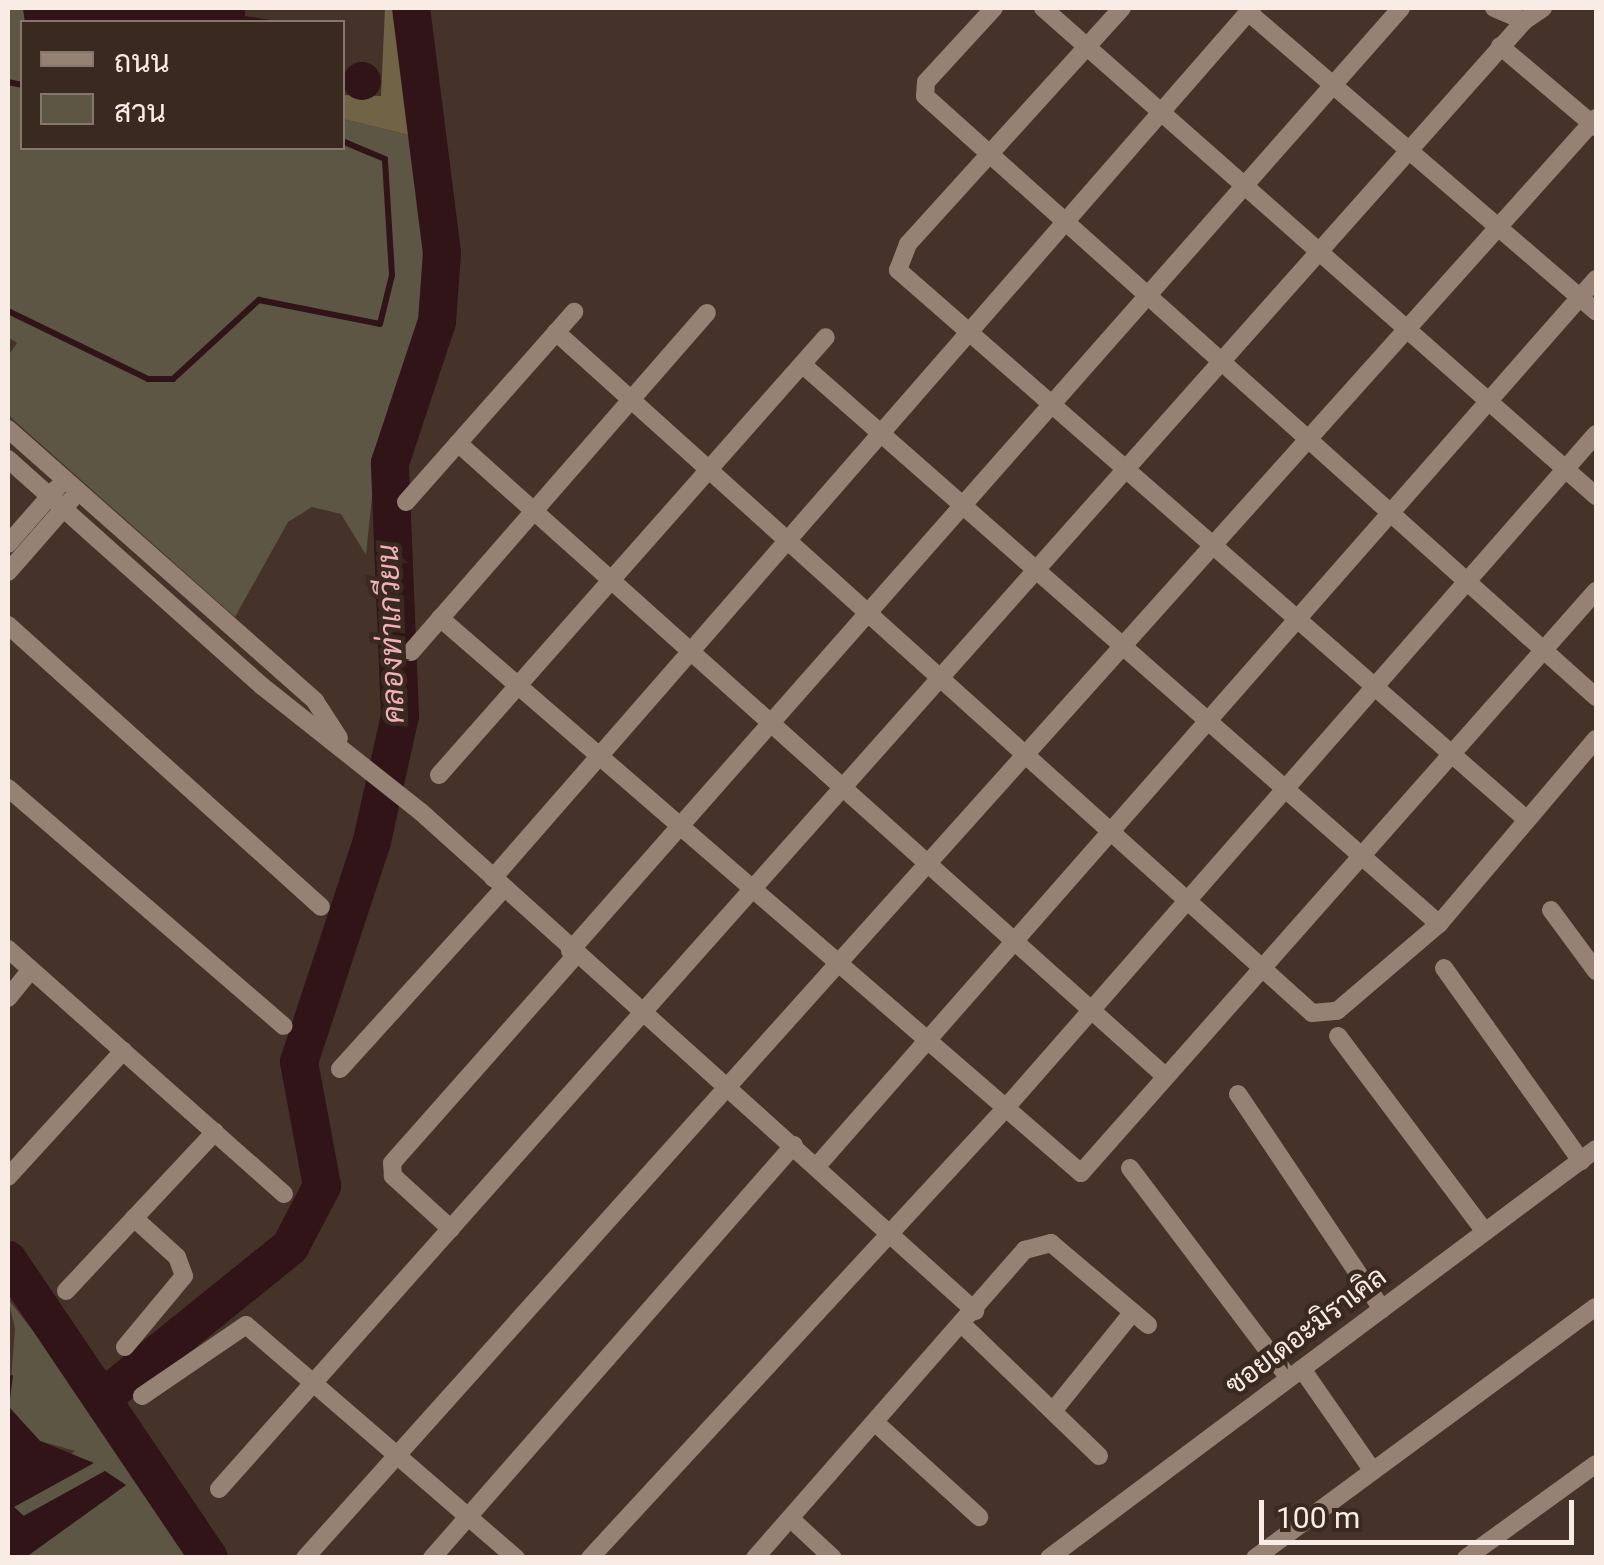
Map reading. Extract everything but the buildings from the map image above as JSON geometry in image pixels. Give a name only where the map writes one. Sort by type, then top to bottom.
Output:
[{"type":"street","points":[[994,8],[922,90],[989,158],[1144,290],[1596,697]]},
{"type":"street","points":[[1042,8],[1411,326],[1596,496]]},
{"type":"street","points":[[1122,8],[908,244],[898,270],[972,326],[1526,818]]},
{"type":"street","points":[[451,1229],[393,1176],[392,1162],[682,828],[864,608],[1144,290],[1401,8]]},
{"type":"street","points":[[1494,8],[1524,21]]},
{"type":"street","points":[[219,1488],[757,893],[841,783],[1218,356],[1500,46],[1543,8]]},
{"type":"street","points":[[340,1069],[786,538],[1250,10],[1331,87],[1500,226],[1596,312]]},
{"type":"street","points":[[305,1558],[396,1451],[1122,651],[1306,436],[1595,123],[1500,46]]},
{"type":"street","points":[[818,1166],[928,1047],[1204,720],[1596,279]]},
{"type":"street","points":[[406,502],[574,312]]},
{"type":"street","points":[[411,652],[706,313]]},
{"type":"street","points":[[556,332],[1109,831],[1263,968],[1324,1016],[1439,924],[1596,739]]},
{"type":"street","points":[[439,775],[513,684],[826,337]]},
{"type":"street","points":[[802,365],[1278,788],[1439,924]]},
{"type":"street","points":[[8,429],[276,668],[342,742],[572,953],[730,1086],[891,1232],[1098,1456]]},
{"type":"street","points":[[590,1558],[1003,1111],[1278,788],[1468,582],[1596,434]]},
{"type":"street","points":[[458,443],[773,721],[1166,1077]]},
{"type":"street","points":[[8,459],[262,686],[342,742]]},
{"type":"street","points":[[8,572],[57,502],[64,480]]},
{"type":"street","points":[[8,544],[57,502],[78,492]]},
{"type":"street","points":[[151,590],[167,572]]},
{"type":"street","points":[[440,618],[598,759],[840,964],[928,1047],[1081,1173],[1596,590]]},
{"type":"street","points":[[8,625],[321,907]]},
{"type":"street","points":[[262,686],[276,668]]},
{"type":"street","points":[[8,788],[284,1026]]},
{"type":"street","points":[[1551,910],[1596,971]]},
{"type":"street","points":[[8,949],[284,1194]]},
{"type":"street","points":[[1444,968],[1581,1161]]},
{"type":"street","points":[[8,998],[32,970]]},
{"type":"street","points":[[1338,1036],[1485,1232]]},
{"type":"street","points":[[8,1177],[123,1051]]},
{"type":"street","points":[[1238,1094],[1382,1310]]},
{"type":"street","points":[[66,1291],[214,1132]]},
{"type":"street","points":[[432,1558],[794,1145]]},
{"type":"street","name":"ซอยเดอะมิราเคิล","points":[[1049,1558],[1596,1150]]},
{"type":"street","points":[[1130,1168],[1373,1471]]},
{"type":"street","points":[[126,1347],[184,1276],[177,1256],[134,1218]]},
{"type":"street","points":[[755,1558],[878,1426],[970,1319],[1010,1264],[1042,1242],[1148,1325]]},
{"type":"street","points":[[1255,1558],[1596,1308]]},
{"type":"street","points":[[1053,1411],[1133,1312]]},
{"type":"street","points":[[142,1396],[238,1323],[396,1451],[516,1558]]},
{"type":"street","points":[[878,1426],[979,1517]]},
{"type":"street","points":[[1466,1558],[1596,1464]]},
{"type":"street","points":[[790,1518],[833,1558]]},
{"type":"green space","points":[[8,8],[23,8],[25,20],[20,20],[20,150],[345,150],[345,119],[409,135],[430,288],[421,337],[377,448],[366,555],[341,514],[312,507],[288,522],[235,617],[8,415],[8,356],[17,343],[8,337]]},
{"type":"green space","points":[[8,1299],[150,1479],[195,1557],[26,1557],[126,1485],[105,1471],[23,1516],[13,1507],[75,1451],[40,1441],[9,1407],[15,1328]]},
{"type":"shaded area","points":[[23,8],[245,8],[245,16],[270,20],[25,20]]},
{"type":"shaded area","points":[[385,8],[407,8],[416,119],[409,135],[345,119],[345,95],[381,96]]},
{"type":"shaded area","points":[[355,64],[369,64],[379,74],[379,88],[369,98],[355,98],[345,88],[345,74]]},
{"type":"shaded area","points":[[13,1375],[9,1407],[40,1441],[94,1463],[14,1507],[24,1516],[105,1471],[126,1485],[26,1557],[8,1557],[8,1376]]},
{"type":"waterway","name":"คลองท่าเกวียน","points":[[104,1397],[290,1247],[322,1186],[299,1062],[372,841],[400,716],[390,463],[437,322],[442,253],[411,8]]},
{"type":"waterway","points":[[8,82],[20,85]]},
{"type":"waterway","points":[[8,311],[148,379],[173,379],[259,300],[380,324],[392,275],[385,159],[345,142]]},
{"type":"waterway","points":[[8,1260],[209,1558]]}]
